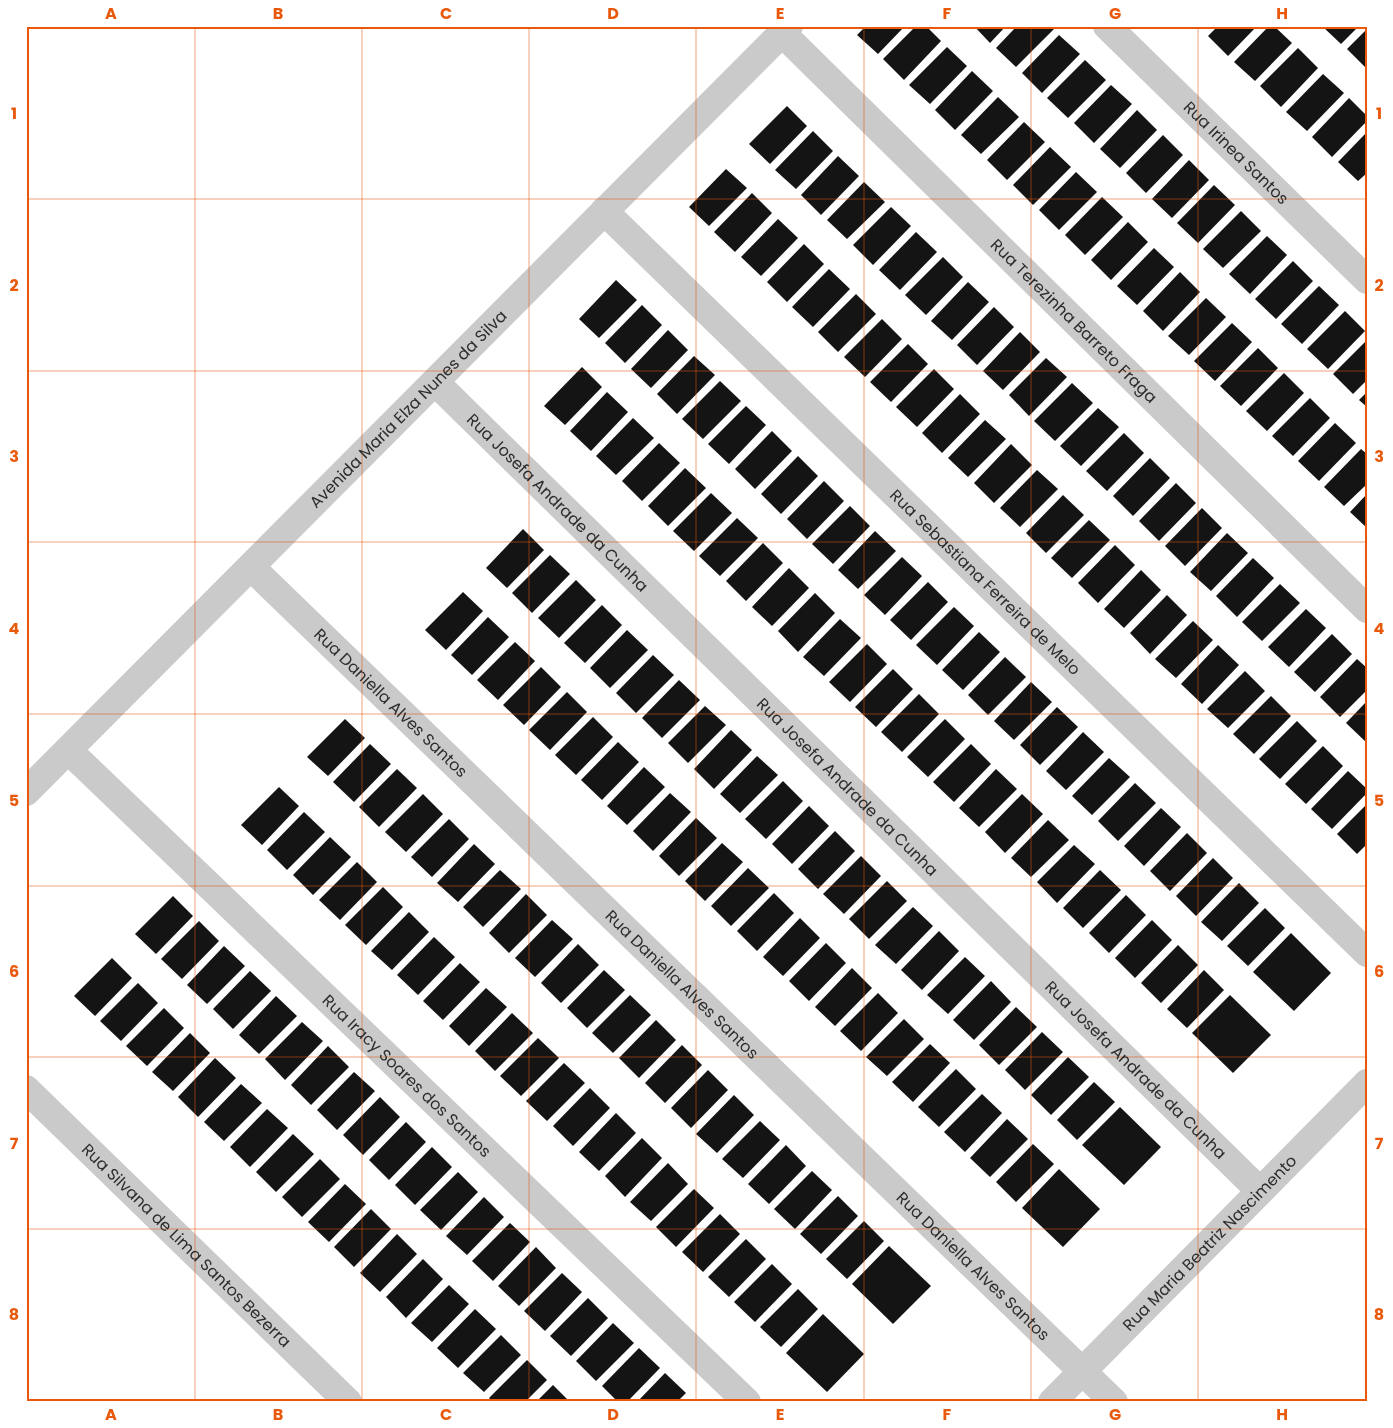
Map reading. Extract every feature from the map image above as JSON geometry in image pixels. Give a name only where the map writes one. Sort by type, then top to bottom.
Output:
[{"type":"street","name":"Rua Irinea Santos","points":[[1107,26],[1367,280]]},
{"type":"street","name":"Avenida Maria Elza Nunes da Silva","points":[[26,792],[785,30]]},
{"type":"street","name":"Rua Terezinha Barreto Fraga","points":[[785,30],[1367,609]]},
{"type":"street","name":"Rua Sebastiana Ferreira de Melo","points":[[604,211],[1367,953]]},
{"type":"street","name":"Rua Josefa Andrade da Cunha","points":[[434,382],[1260,1191]]},
{"type":"street","name":"Rua Daniella Alves Santos","points":[[250,566],[1114,1402]]},
{"type":"street","name":"Rua Iracy Soares dos Santos","points":[[68,750],[747,1402]]},
{"type":"street","name":"Rua Maria Beatriz Nascimento","points":[[1052,1402],[1367,1083]]},
{"type":"street","name":"Rua Silvana de Lima Santos Bezerra","points":[[26,1089],[348,1402]]},
{"type":"building","points":[[866,26],[905,26],[878,54],[857,35]]},
{"type":"building","points":[[916,26],[926,26],[941,41],[904,80],[883,59]]},
{"type":"building","points":[[974,26],[1006,26],[990,43]]},
{"type":"building","points":[[1017,26],[1051,26],[1054,29],[1016,67],[996,48]]},
{"type":"building","points":[[1218,26],[1257,26],[1228,56],[1208,36]]},
{"type":"building","points":[[1269,26],[1274,26],[1292,43],[1255,81],[1234,62]]},
{"type":"building","points":[[1322,26],[1359,26],[1341,44]]},
{"type":"building","points":[[1367,29],[1367,69],[1347,49]]},
{"type":"building","points":[[1059,35],[1080,54],[1042,93],[1022,73]]},
{"type":"building","points":[[947,47],[967,66],[930,104],[909,85]]},
{"type":"building","points":[[1298,48],[1318,68],[1281,107],[1260,86]]},
{"type":"building","points":[[1085,60],[1106,80],[1068,118],[1047,98]]},
{"type":"building","points":[[972,71],[993,91],[955,130],[935,110]]},
{"type":"building","points":[[1323,74],[1344,93],[1307,131],[1286,112]]},
{"type":"building","points":[[1111,85],[1132,104],[1094,143],[1074,123]]},
{"type":"building","points":[[998,97],[1019,117],[981,154],[961,135]]},
{"type":"building","points":[[1349,98],[1367,116],[1367,121],[1332,157],[1312,137]]},
{"type":"building","points":[[787,106],[807,126],[770,164],[749,144]]},
{"type":"building","points":[[1137,110],[1157,130],[1120,168],[1100,149]]},
{"type":"building","points":[[1024,122],[1045,142],[1007,180],[987,160]]},
{"type":"building","points":[[813,131],[833,151],[796,189],[775,170]]},
{"type":"building","points":[[1367,132],[1367,173],[1358,181],[1338,162]]},
{"type":"building","points":[[1163,135],[1183,155],[1146,193],[1126,173]]},
{"type":"building","points":[[1050,147],[1071,167],[1033,205],[1013,185]]},
{"type":"building","points":[[838,156],[859,176],[821,215],[801,195]]},
{"type":"building","points":[[1189,160],[1209,180],[1172,218],[1152,199]]},
{"type":"building","points":[[726,169],[747,188],[709,226],[689,207]]},
{"type":"building","points":[[1076,172],[1097,192],[1059,230],[1039,210]]},
{"type":"building","points":[[864,182],[885,202],[847,239],[827,220]]},
{"type":"building","points":[[1214,185],[1235,205],[1198,243],[1177,223]]},
{"type":"building","points":[[752,193],[772,213],[735,252],[714,232]]},
{"type":"building","points":[[1102,197],[1123,217],[1085,255],[1065,235]]},
{"type":"building","points":[[891,207],[911,226],[873,265],[853,245]]},
{"type":"building","points":[[1241,211],[1261,231],[1223,268],[1203,249]]},
{"type":"building","points":[[778,219],[798,238],[761,276],[741,257]]},
{"type":"building","points":[[1128,222],[1148,242],[1111,280],[1091,260]]},
{"type":"building","points":[[916,232],[937,252],[900,290],[879,270]]},
{"type":"building","points":[[1267,236],[1287,255],[1250,294],[1229,274]]},
{"type":"building","points":[[804,244],[824,264],[787,302],[767,282]]},
{"type":"building","points":[[1154,248],[1174,267],[1137,305],[1117,286]]},
{"type":"building","points":[[943,257],[963,277],[926,315],[905,295]]},
{"type":"building","points":[[1293,261],[1313,281],[1276,319],[1255,299]]},
{"type":"building","points":[[829,269],[850,289],[813,327],[792,307]]},
{"type":"building","points":[[1180,272],[1200,292],[1163,331],[1143,311]]},
{"type":"building","points":[[616,280],[637,300],[599,338],[579,319]]},
{"type":"building","points":[[968,282],[989,302],[952,340],[931,321]]},
{"type":"building","points":[[1319,286],[1339,305],[1302,344],[1281,324]]},
{"type":"building","points":[[856,294],[876,314],[838,352],[818,332]]},
{"type":"building","points":[[1206,298],[1226,317],[1189,355],[1168,336]]},
{"type":"building","points":[[642,305],[662,325],[625,363],[605,343]]},
{"type":"building","points":[[994,307],[1014,327],[977,365],[957,345]]},
{"type":"building","points":[[1345,311],[1365,331],[1328,369],[1307,349]]},
{"type":"building","points":[[882,319],[902,339],[865,377],[844,357]]},
{"type":"building","points":[[1232,323],[1252,342],[1215,381],[1194,361]]},
{"type":"building","points":[[668,330],[688,350],[651,388],[631,369]]},
{"type":"building","points":[[1020,332],[1040,352],[1003,390],[983,371]]},
{"type":"building","points":[[1367,340],[1367,380],[1353,394],[1333,374]]},
{"type":"building","points":[[908,344],[928,364],[891,402],[870,382]]},
{"type":"building","points":[[1258,348],[1278,368],[1241,406],[1220,386]]},
{"type":"building","points":[[694,356],[715,375],[677,414],[657,394]]},
{"type":"building","points":[[1046,358],[1067,377],[1029,416],[1009,395]]},
{"type":"building","points":[[582,367],[602,387],[565,425],[544,406]]},
{"type":"building","points":[[934,369],[954,389],[917,427],[896,407]]},
{"type":"building","points":[[1284,373],[1304,393],[1267,431],[1246,411]]},
{"type":"building","points":[[720,381],[741,401],[703,439],[682,419]]},
{"type":"building","points":[[1072,383],[1093,403],[1055,441],[1034,421]]},
{"type":"building","points":[[607,392],[628,412],[591,451],[570,431]]},
{"type":"building","points":[[1367,392],[1367,407],[1359,400]]},
{"type":"building","points":[[960,394],[980,414],[942,453],[922,433]]},
{"type":"building","points":[[1310,398],[1330,418],[1293,456],[1272,436]]},
{"type":"building","points":[[746,406],[766,425],[729,464],[708,444]]},
{"type":"building","points":[[1098,408],[1119,427],[1081,466],[1060,446]]},
{"type":"building","points":[[633,418],[654,438],[616,475],[596,456]]},
{"type":"building","points":[[985,420],[1006,439],[968,477],[948,458]]},
{"type":"building","points":[[1335,423],[1356,443],[1319,481],[1298,461]]},
{"type":"building","points":[[772,431],[792,451],[755,489],[735,469]]},
{"type":"building","points":[[1124,433],[1144,453],[1107,491],[1086,471]]},
{"type":"building","points":[[659,443],[680,463],[642,501],[622,481]]},
{"type":"building","points":[[1011,444],[1032,465],[994,503],[974,483]]},
{"type":"building","points":[[1361,449],[1367,454],[1367,484],[1344,506],[1324,487]]},
{"type":"building","points":[[798,456],[818,476],[781,514],[761,494]]},
{"type":"building","points":[[1150,458],[1170,478],[1133,516],[1113,496]]},
{"type":"building","points":[[685,468],[706,488],[668,526],[648,506]]},
{"type":"building","points":[[1037,470],[1058,489],[1020,527],[1000,508]]},
{"type":"building","points":[[824,481],[844,501],[807,539],[787,519]]},
{"type":"building","points":[[1176,483],[1196,503],[1159,541],[1139,521]]},
{"type":"building","points":[[711,493],[732,513],[694,551],[673,531]]},
{"type":"building","points":[[1367,494],[1367,528],[1350,512]]},
{"type":"building","points":[[1063,495],[1084,515],[1046,553],[1026,533]]},
{"type":"building","points":[[850,506],[870,526],[833,564],[812,544]]},
{"type":"building","points":[[1202,508],[1222,528],[1185,566],[1165,546]]},
{"type":"building","points":[[737,518],[758,538],[720,576],[699,556]]},
{"type":"building","points":[[1089,520],[1110,540],[1072,578],[1051,558]]},
{"type":"building","points":[[523,529],[544,550],[507,588],[486,568]]},
{"type":"building","points":[[875,531],[896,551],[858,589],[838,570]]},
{"type":"building","points":[[1227,533],[1248,553],[1211,591],[1190,572]]},
{"type":"building","points":[[763,543],[783,563],[746,601],[726,581]]},
{"type":"building","points":[[1115,545],[1135,565],[1098,603],[1078,583]]},
{"type":"building","points":[[550,555],[570,574],[532,613],[512,593]]},
{"type":"building","points":[[902,557],[922,576],[885,615],[864,595]]},
{"type":"building","points":[[1253,558],[1274,578],[1237,617],[1216,596]]},
{"type":"building","points":[[789,568],[809,588],[772,626],[752,607]]},
{"type":"building","points":[[1141,570],[1161,590],[1124,628],[1104,609]]},
{"type":"building","points":[[576,580],[596,600],[559,638],[538,618]]},
{"type":"building","points":[[928,582],[948,602],[911,640],[890,620]]},
{"type":"building","points":[[1280,584],[1300,603],[1262,641],[1242,622]]},
{"type":"building","points":[[463,592],[483,611],[446,650],[425,630]]},
{"type":"building","points":[[815,593],[835,613],[798,652],[778,631]]},
{"type":"building","points":[[1167,595],[1187,615],[1150,654],[1130,633]]},
{"type":"building","points":[[602,605],[622,625],[585,663],[564,643]]},
{"type":"building","points":[[954,607],[974,626],[937,665],[916,645]]},
{"type":"building","points":[[1306,609],[1326,628],[1289,667],[1268,647]]},
{"type":"building","points":[[488,617],[509,637],[472,675],[451,655]]},
{"type":"building","points":[[840,619],[861,638],[824,676],[803,657]]},
{"type":"building","points":[[1193,621],[1213,640],[1176,678],[1155,659]]},
{"type":"building","points":[[627,630],[648,650],[610,688],[590,668]]},
{"type":"building","points":[[979,632],[1000,652],[963,690],[942,670]]},
{"type":"building","points":[[1332,634],[1352,654],[1315,692],[1294,672]]},
{"type":"building","points":[[515,642],[535,661],[498,700],[477,680]]},
{"type":"building","points":[[867,644],[887,664],[850,702],[829,682]]},
{"type":"building","points":[[1218,645],[1239,665],[1202,704],[1181,684]]},
{"type":"building","points":[[653,655],[674,675],[636,713],[616,693]]},
{"type":"building","points":[[1005,657],[1026,677],[988,715],[968,695]]},
{"type":"building","points":[[1357,659],[1367,668],[1367,690],[1340,717],[1320,697]]},
{"type":"building","points":[[541,667],[561,687],[524,725],[503,705]]},
{"type":"building","points":[[893,669],[913,689],[876,727],[855,707]]},
{"type":"building","points":[[1245,671],[1265,691],[1228,728],[1207,709]]},
{"type":"building","points":[[679,680],[700,700],[662,738],[642,718]]},
{"type":"building","points":[[1031,682],[1052,702],[1014,740],[994,721]]},
{"type":"building","points":[[567,692],[587,712],[550,750],[529,730]]},
{"type":"building","points":[[919,694],[939,714],[902,752],[881,732]]},
{"type":"building","points":[[1271,696],[1291,716],[1254,754],[1233,734]]},
{"type":"building","points":[[1367,701],[1367,743],[1346,723]]},
{"type":"building","points":[[705,706],[726,725],[688,763],[668,743]]},
{"type":"building","points":[[1057,707],[1078,727],[1040,765],[1020,745]]},
{"type":"building","points":[[593,717],[613,737],[576,775],[555,755]]},
{"type":"building","points":[[345,719],[365,738],[328,776],[307,757]]},
{"type":"building","points":[[945,719],[965,739],[928,777],[907,757]]},
{"type":"building","points":[[1297,721],[1317,741],[1280,779],[1259,759]]},
{"type":"building","points":[[731,730],[752,750],[714,789],[694,769]]},
{"type":"building","points":[[1083,732],[1104,752],[1066,790],[1046,771]]},
{"type":"building","points":[[618,742],[639,762],[602,800],[581,780]]},
{"type":"building","points":[[370,744],[391,764],[354,802],[333,782]]},
{"type":"building","points":[[971,744],[991,764],[954,802],[933,782]]},
{"type":"building","points":[[1323,746],[1343,766],[1306,804],[1285,784]]},
{"type":"building","points":[[757,756],[778,775],[740,813],[720,794]]},
{"type":"building","points":[[1109,758],[1130,777],[1092,815],[1072,796]]},
{"type":"building","points":[[644,767],[665,787],[627,825],[607,806]]},
{"type":"building","points":[[397,769],[417,788],[379,827],[359,807]]},
{"type":"building","points":[[996,769],[1017,789],[979,827],[959,808]]},
{"type":"building","points":[[1348,771],[1367,789],[1367,793],[1332,829],[1311,809]]},
{"type":"building","points":[[783,781],[803,801],[766,839],[745,819]]},
{"type":"building","points":[[1135,783],[1156,803],[1118,841],[1098,821]]},
{"type":"building","points":[[279,787],[299,806],[262,845],[241,825]]},
{"type":"building","points":[[670,793],[691,812],[653,851],[633,831]]},
{"type":"building","points":[[423,794],[443,814],[406,852],[385,832]]},
{"type":"building","points":[[1022,794],[1043,814],[1005,853],[985,832]]},
{"type":"building","points":[[1367,804],[1367,844],[1357,854],[1337,834]]},
{"type":"building","points":[[809,806],[829,826],[792,864],[772,844]]},
{"type":"building","points":[[1161,808],[1181,827],[1144,866],[1124,846]]},
{"type":"building","points":[[304,812],[325,832],[287,870],[267,850]]},
{"type":"building","points":[[696,818],[717,838],[679,876],[659,856]]},
{"type":"building","points":[[449,819],[469,839],[432,877],[411,857]]},
{"type":"building","points":[[1048,820],[1069,840],[1031,877],[1011,858]]},
{"type":"building","points":[[835,831],[855,851],[818,889],[798,869]]},
{"type":"building","points":[[1187,833],[1207,853],[1170,891],[1150,871]]},
{"type":"building","points":[[330,837],[351,857],[313,895],[293,875]]},
{"type":"building","points":[[722,843],[743,862],[705,901],[685,881]]},
{"type":"building","points":[[474,844],[495,864],[458,902],[437,883]]},
{"type":"building","points":[[1074,845],[1095,864],[1057,903],[1037,882]]},
{"type":"building","points":[[861,856],[881,876],[844,914],[823,894]]},
{"type":"building","points":[[1213,858],[1233,878],[1196,916],[1176,896]]},
{"type":"building","points":[[357,862],[377,882],[340,920],[319,900]]},
{"type":"building","points":[[748,868],[769,888],[731,926],[711,906]]},
{"type":"building","points":[[500,870],[521,889],[483,927],[463,907]]},
{"type":"building","points":[[1100,870],[1121,890],[1083,928],[1063,908]]},
{"type":"building","points":[[887,881],[907,901],[869,939],[849,919]]},
{"type":"building","points":[[1239,883],[1259,903],[1222,941],[1201,922]]},
{"type":"building","points":[[383,887],[403,907],[366,945],[345,925]]},
{"type":"building","points":[[774,893],[794,913],[757,951],[737,931]]},
{"type":"building","points":[[526,894],[547,915],[509,953],[489,933]]},
{"type":"building","points":[[1126,895],[1146,915],[1109,953],[1089,933]]},
{"type":"building","points":[[173,896],[193,916],[156,954],[135,934]]},
{"type":"building","points":[[913,907],[933,926],[896,964],[875,945]]},
{"type":"building","points":[[1265,908],[1285,928],[1248,966],[1227,946]]},
{"type":"building","points":[[409,912],[429,932],[392,970],[371,951]]},
{"type":"building","points":[[800,918],[820,938],[783,976],[763,957]]},
{"type":"building","points":[[552,920],[573,939],[535,977],[515,958]]},
{"type":"building","points":[[1152,920],[1172,940],[1135,978],[1115,958]]},
{"type":"building","points":[[199,921],[219,941],[182,979],[161,959]]},
{"type":"building","points":[[939,931],[959,951],[922,990],[901,970]]},
{"type":"building","points":[[1291,933],[1331,973],[1294,1011],[1253,972]]},
{"type":"building","points":[[434,937],[455,957],[418,995],[397,975]]},
{"type":"building","points":[[826,943],[846,963],[809,1001],[789,981]]},
{"type":"building","points":[[578,944],[599,965],[561,1003],[541,983]]},
{"type":"building","points":[[1178,945],[1198,965],[1161,1003],[1141,983]]},
{"type":"building","points":[[224,946],[245,966],[207,1004],[187,985]]},
{"type":"building","points":[[965,957],[985,976],[948,1014],[927,995]]},
{"type":"building","points":[[112,958],[132,978],[95,1016],[74,996]]},
{"type":"building","points":[[460,963],[480,982],[443,1020],[423,1001]]},
{"type":"building","points":[[852,968],[872,988],[835,1026],[815,1007]]},
{"type":"building","points":[[604,970],[625,990],[587,1028],[567,1008]]},
{"type":"building","points":[[1204,970],[1224,990],[1187,1028],[1167,1009]]},
{"type":"building","points":[[250,971],[271,991],[233,1029],[213,1009]]},
{"type":"building","points":[[991,981],[1011,1002],[974,1040],[953,1020]]},
{"type":"building","points":[[138,983],[158,1003],[121,1041],[100,1021]]},
{"type":"building","points":[[486,988],[507,1007],[469,1046],[449,1026]]},
{"type":"building","points":[[878,993],[898,1013],[861,1051],[840,1031]]},
{"type":"building","points":[[630,995],[651,1015],[613,1053],[592,1033]]},
{"type":"building","points":[[1230,995],[1271,1035],[1233,1073],[1192,1033]]},
{"type":"building","points":[[276,996],[297,1016],[259,1054],[239,1035]]},
{"type":"building","points":[[1016,1007],[1037,1027],[999,1065],[979,1045]]},
{"type":"building","points":[[164,1008],[184,1028],[147,1066],[126,1046]]},
{"type":"building","points":[[512,1013],[533,1033],[495,1071],[475,1051]]},
{"type":"building","points":[[904,1019],[924,1039],[887,1076],[866,1057]]},
{"type":"building","points":[[656,1020],[676,1040],[639,1078],[619,1058]]},
{"type":"building","points":[[302,1022],[323,1041],[285,1080],[265,1059]]},
{"type":"building","points":[[1042,1032],[1063,1052],[1025,1090],[1005,1070]]},
{"type":"building","points":[[190,1033],[210,1053],[173,1091],[152,1072]]},
{"type":"building","points":[[538,1038],[559,1058],[521,1096],[500,1076]]},
{"type":"building","points":[[930,1044],[950,1063],[913,1102],[892,1082]]},
{"type":"building","points":[[682,1045],[702,1065],[665,1103],[645,1083]]},
{"type":"building","points":[[328,1046],[349,1067],[311,1105],[291,1085]]},
{"type":"building","points":[[1068,1057],[1089,1077],[1051,1115],[1031,1095]]},
{"type":"building","points":[[215,1058],[236,1078],[198,1117],[178,1097]]},
{"type":"building","points":[[564,1063],[585,1083],[547,1121],[526,1101]]},
{"type":"building","points":[[956,1069],[976,1089],[939,1127],[918,1107]]},
{"type":"building","points":[[708,1070],[728,1090],[691,1128],[671,1108]]},
{"type":"building","points":[[354,1072],[375,1091],[337,1130],[317,1110]]},
{"type":"building","points":[[1094,1082],[1115,1102],[1077,1140],[1057,1120]]},
{"type":"building","points":[[241,1084],[262,1103],[224,1141],[204,1122]]},
{"type":"building","points":[[590,1088],[610,1108],[573,1146],[553,1126]]},
{"type":"building","points":[[982,1094],[1002,1113],[965,1152],[944,1132]]},
{"type":"building","points":[[734,1095],[754,1115],[717,1153],[696,1134]]},
{"type":"building","points":[[380,1097],[400,1117],[363,1155],[343,1135]]},
{"type":"building","points":[[1120,1107],[1161,1147],[1124,1185],[1082,1145]]},
{"type":"building","points":[[267,1109],[288,1128],[250,1167],[230,1147]]},
{"type":"building","points":[[616,1113],[636,1133],[599,1171],[579,1152]]},
{"type":"building","points":[[1007,1119],[1028,1139],[990,1177],[970,1158]]},
{"type":"building","points":[[760,1121],[780,1140],[743,1178],[722,1159]]},
{"type":"building","points":[[406,1122],[426,1142],[389,1180],[369,1160]]},
{"type":"building","points":[[293,1134],[314,1154],[276,1192],[256,1172]]},
{"type":"building","points":[[642,1138],[662,1158],[625,1197],[605,1176]]},
{"type":"building","points":[[1033,1144],[1054,1164],[1016,1202],[996,1182]]},
{"type":"building","points":[[786,1145],[806,1166],[769,1204],[748,1184]]},
{"type":"building","points":[[432,1147],[452,1167],[415,1205],[395,1185]]},
{"type":"building","points":[[320,1159],[340,1179],[302,1217],[282,1197]]},
{"type":"building","points":[[668,1163],[688,1184],[651,1221],[630,1202]]},
{"type":"building","points":[[1059,1169],[1100,1209],[1063,1247],[1022,1208]]},
{"type":"building","points":[[812,1171],[832,1190],[795,1229],[774,1209]]},
{"type":"building","points":[[458,1172],[478,1192],[441,1230],[420,1210]]},
{"type":"building","points":[[345,1184],[366,1204],[329,1242],[308,1222]]},
{"type":"building","points":[[694,1189],[714,1208],[676,1247],[656,1227]]},
{"type":"building","points":[[838,1196],[858,1216],[821,1254],[800,1234]]},
{"type":"building","points":[[484,1197],[504,1217],[467,1255],[446,1236]]},
{"type":"building","points":[[371,1209],[391,1229],[354,1267],[334,1247]]},
{"type":"building","points":[[720,1214],[740,1234],[703,1272],[682,1252]]},
{"type":"building","points":[[864,1221],[884,1241],[847,1279],[826,1259]]},
{"type":"building","points":[[510,1223],[530,1242],[493,1281],[472,1261]]},
{"type":"building","points":[[397,1234],[417,1254],[380,1292],[360,1273]]},
{"type":"building","points":[[746,1239],[766,1259],[729,1297],[708,1277]]},
{"type":"building","points":[[889,1246],[931,1286],[893,1324],[852,1284]]},
{"type":"building","points":[[536,1247],[556,1268],[519,1306],[498,1286]]},
{"type":"building","points":[[423,1259],[443,1279],[406,1318],[386,1297]]},
{"type":"building","points":[[772,1264],[792,1284],[755,1322],[734,1302]]},
{"type":"building","points":[[562,1273],[582,1292],[545,1331],[524,1311]]},
{"type":"building","points":[[449,1285],[469,1304],[432,1342],[411,1323]]},
{"type":"building","points":[[798,1289],[818,1309],[781,1347],[760,1327]]},
{"type":"building","points":[[588,1298],[608,1318],[571,1356],[550,1336]]},
{"type":"building","points":[[475,1309],[496,1329],[458,1368],[437,1348]]},
{"type":"building","points":[[823,1314],[864,1354],[827,1392],[786,1353]]},
{"type":"building","points":[[613,1323],[634,1343],[596,1381],[576,1361]]},
{"type":"building","points":[[501,1335],[521,1355],[484,1392],[463,1373]]},
{"type":"building","points":[[639,1348],[660,1368],[627,1402],[618,1402],[602,1386]]},
{"type":"building","points":[[527,1360],[547,1380],[525,1402],[493,1402],[489,1398]]},
{"type":"building","points":[[665,1373],[686,1393],[677,1402],[637,1402]]},
{"type":"building","points":[[553,1385],[570,1402],[536,1402]]}]
